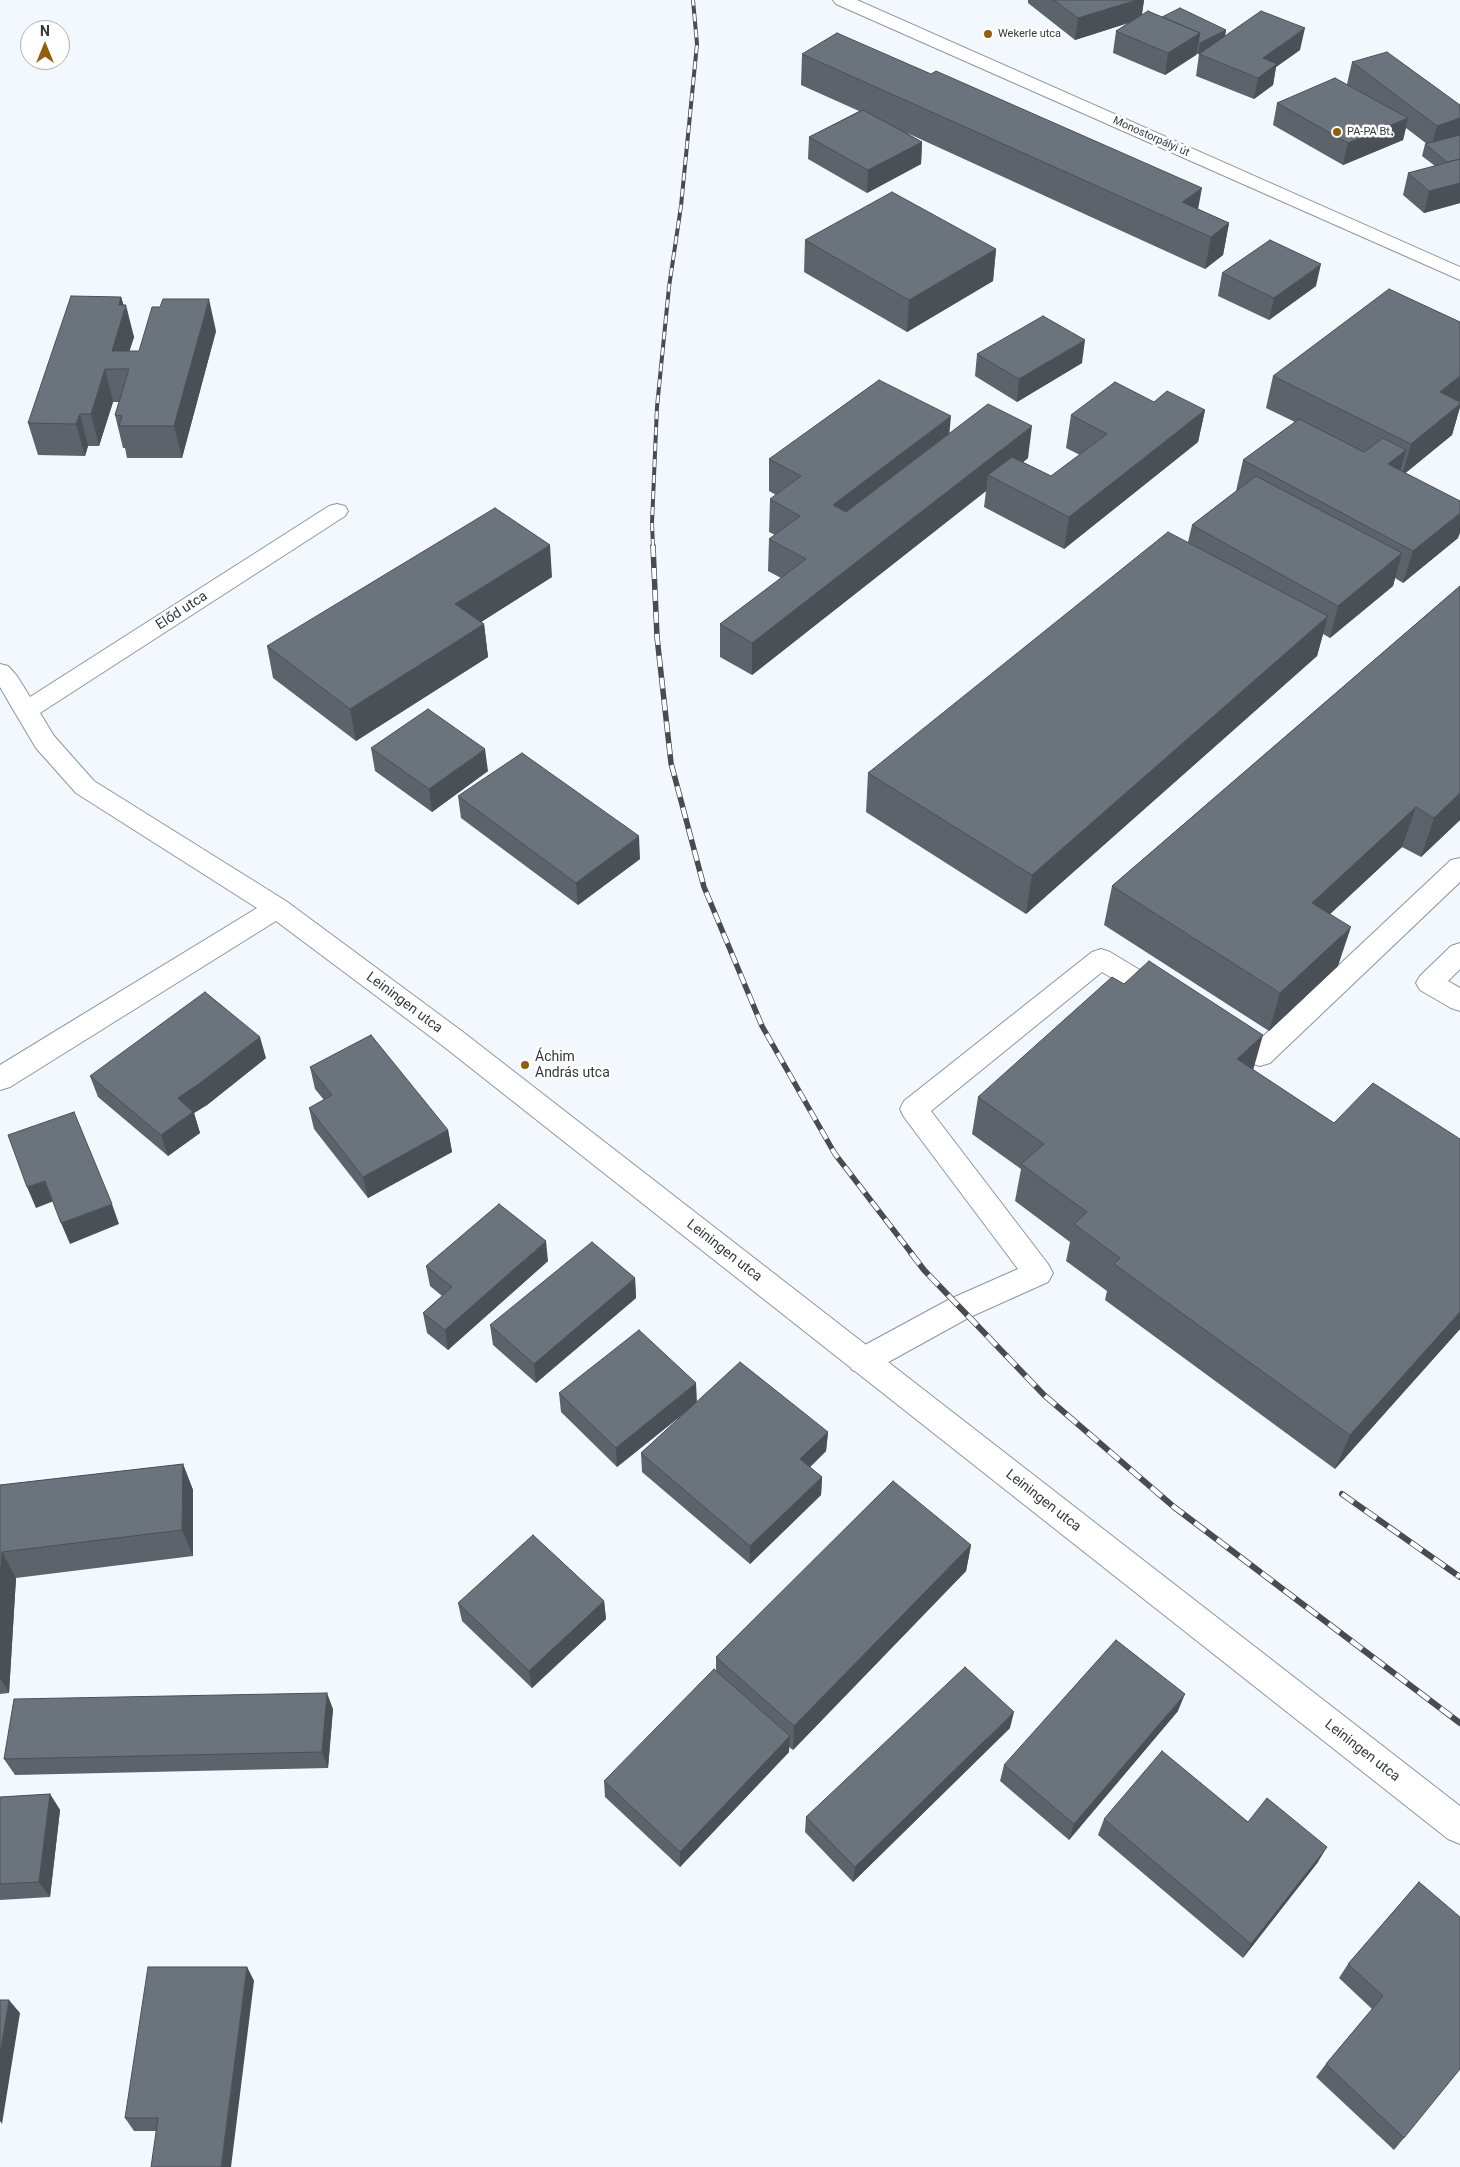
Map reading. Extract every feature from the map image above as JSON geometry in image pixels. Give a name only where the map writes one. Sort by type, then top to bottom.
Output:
[{"type":"street","name":"Monostorpályi út","points":[[842,0],[1460,274]]},
{"type":"street","name":"Előd utca","points":[[26,711],[337,511]]},
{"type":"street","name":"Leiningen utca","points":[[0,672],[9,682],[45,742],[86,787],[277,908],[452,1039],[1460,1828]]},
{"type":"street","points":[[864,1360],[960,1308],[1038,1273],[914,1109],[1102,959],[1260,1055],[1460,867]]},
{"type":"street","points":[[0,1079],[277,908]]},
{"type":"street","points":[[1460,952],[1429,983],[1460,1001]]},
{"type":"building","points":[[1054,0],[1137,0],[1078,18]]},
{"type":"building","points":[[1180,8],[1226,30],[1200,43],[1198,42],[1200,33],[1162,17]]},
{"type":"building","points":[[1148,11],[1200,33],[1168,53],[1116,31]]},
{"type":"building","points":[[1261,11],[1305,28],[1263,58],[1277,64],[1258,78],[1199,54]]},
{"type":"building","points":[[837,33],[931,74],[936,71],[1202,188],[1182,202],[1229,223],[1211,237],[802,54]]},
{"type":"building","points":[[1387,52],[1460,105],[1460,118],[1437,126],[1352,62]]},
{"type":"building","points":[[1335,78],[1408,118],[1348,143],[1277,103]]},
{"type":"building","points":[[863,110],[922,142],[868,170],[809,137]]},
{"type":"building","points":[[1460,135],[1460,159],[1447,162],[1425,144]]},
{"type":"building","points":[[1460,159],[1460,183],[1429,191],[1408,173]]},
{"type":"building","points":[[892,192],[996,249],[909,300],[805,240]]},
{"type":"building","points":[[1270,240],[1321,264],[1274,298],[1222,273]]},
{"type":"building","points":[[1389,289],[1460,322],[1460,376],[1440,392],[1460,402],[1460,404],[1411,444],[1273,376]]},
{"type":"building","points":[[71,296],[121,297],[119,305],[126,305],[112,351],[139,351],[152,307],[160,307],[163,299],[209,299],[174,426],[119,426],[122,416],[115,415],[129,369],[105,369],[91,414],[80,414],[76,424],[28,423]]},
{"type":"building","points":[[1043,316],[1085,340],[1019,379],[977,354]]},
{"type":"building","points":[[879,380],[951,416],[833,505],[846,512],[988,404],[1032,426],[752,643],[720,624],[806,559],[769,539],[800,516],[770,499],[801,476],[769,459]]},
{"type":"building","points":[[1115,382],[1154,402],[1167,391],[1205,410],[1069,517],[988,475],[1012,457],[1051,476],[1107,434],[1071,415]]},
{"type":"building","points":[[1299,419],[1364,452],[1383,438],[1406,450],[1388,464],[1460,501],[1460,513],[1413,551],[1243,460]]},
{"type":"building","points":[[1256,476],[1402,553],[1338,606],[1192,525]]},
{"type":"building","points":[[495,508],[550,545],[455,604],[484,624],[350,709],[267,646]]},
{"type":"building","points":[[1168,532],[1328,616],[1032,875],[868,773]]},
{"type":"building","points":[[1460,586],[1460,793],[1434,818],[1416,807],[1312,903],[1351,927],[1280,993],[1112,886]]},
{"type":"building","points":[[428,709],[485,749],[429,789],[371,748]]},
{"type":"building","points":[[522,753],[639,836],[576,883],[458,796]]},
{"type":"building","points":[[1149,961],[1263,1035],[1237,1059],[1334,1123],[1373,1083],[1460,1139],[1460,1312],[1350,1435],[1114,1264],[1120,1258],[1074,1224],[1087,1212],[1021,1164],[1044,1144],[978,1097],[1112,977],[1124,984]]},
{"type":"building","points":[[205,992],[260,1037],[178,1098],[193,1112],[161,1135],[90,1076]]},
{"type":"building","points":[[371,1035],[448,1130],[363,1177],[309,1108],[332,1095],[310,1067]]},
{"type":"building","points":[[74,1112],[112,1204],[61,1223],[45,1181],[27,1187],[8,1135]]},
{"type":"building","points":[[499,1204],[546,1241],[445,1330],[423,1313],[452,1287],[426,1266]]},
{"type":"building","points":[[592,1242],[635,1278],[534,1364],[490,1325]]},
{"type":"building","points":[[639,1330],[696,1383],[616,1448],[559,1393]]},
{"type":"building","points":[[740,1362],[828,1432],[800,1459],[822,1477],[750,1546],[641,1453]]},
{"type":"building","points":[[183,1464],[182,1530],[2,1552],[0,1582],[0,1485]]},
{"type":"building","points":[[893,1481],[971,1545],[794,1726],[716,1657]]},
{"type":"building","points":[[533,1535],[604,1601],[529,1671],[458,1603]]},
{"type":"building","points":[[1116,1640],[1185,1694],[1074,1824],[1004,1765]]},
{"type":"building","points":[[965,1667],[1014,1712],[855,1867],[806,1817]]},
{"type":"building","points":[[714,1669],[790,1736],[680,1852],[604,1781]]},
{"type":"building","points":[[327,1693],[322,1752],[4,1759],[14,1699]]},
{"type":"building","points":[[1162,1751],[1248,1822],[1267,1798],[1327,1847],[1251,1944],[1104,1819]]},
{"type":"building","points":[[50,1794],[39,1882],[0,1884],[0,1797]]},
{"type":"building","points":[[1419,1882],[1460,1917],[1460,2069],[1404,2138],[1326,2064],[1383,1996],[1348,1964]]},
{"type":"building","points":[[148,1967],[247,1967],[221,2167],[151,2167],[158,2118],[125,2118]]},
{"type":"building","points":[[0,2000],[9,2000],[0,2054]]},
{"type":"railway","points":[[653,547],[652,523],[657,407],[669,287],[681,206],[697,44],[693,0]]},
{"type":"railway","points":[[653,546],[657,637],[671,763],[704,887],[762,1026],[835,1154],[912,1254]]},
{"type":"railway","points":[[911,1253],[924,1270],[1044,1395],[1174,1507],[1460,1723]]},
{"type":"railway","points":[[1342,1494],[1460,1577]]},
{"type":"place","name":"Wekerle utca","points":[[988,34]]},
{"type":"place","name":"PA-PA Bt.","points":[[1337,132]]},
{"type":"place","name":"Áchim András utca","points":[[525,1065]]}]
